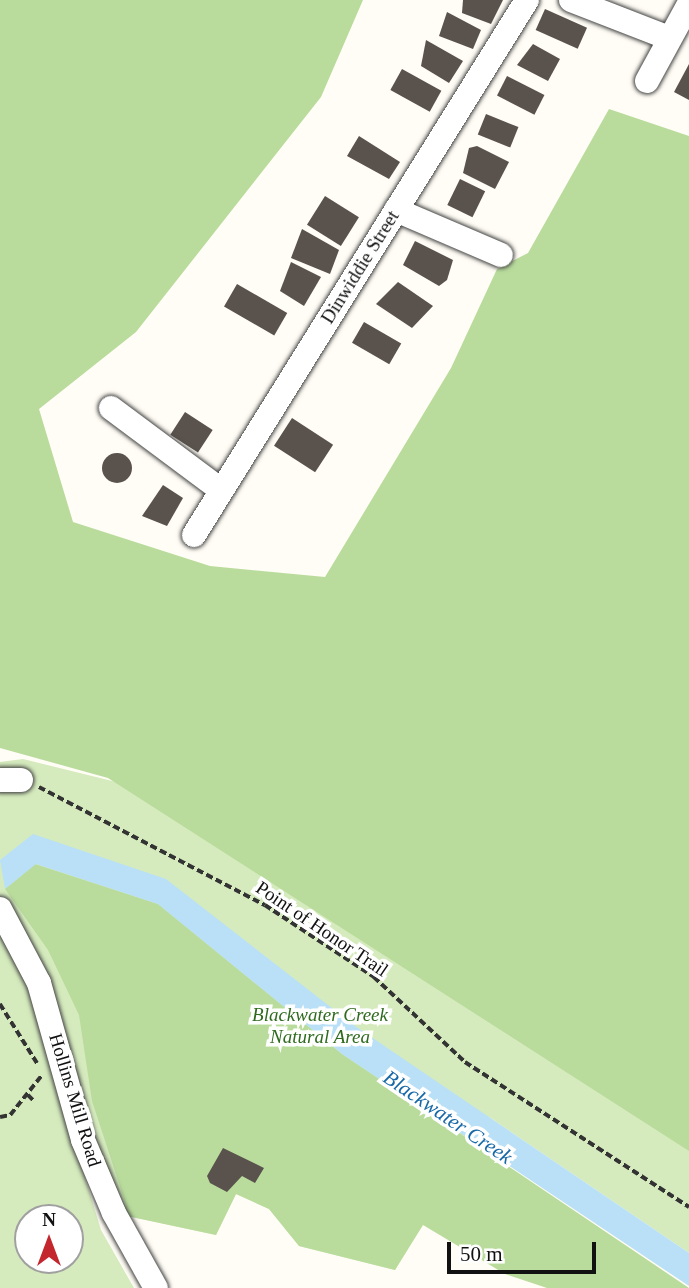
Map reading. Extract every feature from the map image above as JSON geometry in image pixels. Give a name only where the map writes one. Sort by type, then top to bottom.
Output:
[{"type":"street","name":"Dinwiddie Street","points":[[194,535],[527,0]]},
{"type":"street","points":[[571,0],[669,38]]},
{"type":"street","points":[[647,81],[689,4]]},
{"type":"street","points":[[396,210],[501,255]]},
{"type":"street","points":[[111,408],[220,490]]},
{"type":"street","name":"Hollins Mill Road","points":[[4,914],[50,1014],[83,1140],[114,1213],[156,1288]]},
{"type":"path","name":"Point of Honor Trail","points":[[10,780],[80,804],[265,905],[374,977],[465,1062],[689,1207]]},
{"type":"path","points":[[0,1004],[43,1072],[27,1095],[0,1117]]},
{"type":"path","points":[[27,1095],[33,1100]]},
{"type":"green space","points":[[0,0],[363,0],[321,97],[136,332],[39,409],[73,522],[210,566],[325,577],[451,368],[497,269],[528,253],[609,109],[689,136],[689,1151],[108,778],[0,748]]},
{"type":"green space","name":"Blackwater Creek Natural Area","points":[[689,733],[689,1253],[489,1117],[395,1270],[299,1246],[269,1209],[236,1194],[216,1235],[114,1213],[12,937],[101,1230],[134,1288],[0,1288],[0,762],[23,759],[498,876]]},
{"type":"green space","points":[[35,864],[158,904],[342,1054],[689,1288],[547,1288],[505,1274],[423,1225],[395,1270],[299,1246],[269,1209],[236,1194],[216,1235],[122,1215],[126,1205],[92,1101],[79,1015],[48,950],[5,889]]},
{"type":"water","name":"Blackwater Creek","points":[[33,834],[166,879],[355,1026],[689,1253],[689,1286],[342,1054],[158,904],[36,864],[5,889],[0,860]]},
{"type":"building","points":[[463,0],[503,0],[491,24],[462,13]]},
{"type":"building","points":[[545,9],[587,28],[578,49],[536,30]]},
{"type":"building","points":[[447,12],[481,30],[473,49],[439,36]]},
{"type":"building","points":[[426,40],[463,61],[449,83],[421,66]]},
{"type":"building","points":[[533,44],[560,59],[548,81],[517,65]]},
{"type":"building","points":[[689,64],[689,100],[674,92]]},
{"type":"building","points":[[402,69],[441,91],[430,112],[390,90]]},
{"type":"building","points":[[507,76],[544,95],[534,115],[497,96]]},
{"type":"building","points":[[486,114],[518,127],[510,148],[478,134]]},
{"type":"building","points":[[359,136],[400,162],[389,179],[347,156]]},
{"type":"building","points":[[477,146],[509,162],[495,189],[463,173],[469,148]]},
{"type":"building","points":[[460,179],[485,191],[472,217],[447,205]]},
{"type":"building","points":[[325,196],[359,217],[341,246],[307,225]]},
{"type":"building","points":[[302,229],[339,250],[330,274],[291,258]]},
{"type":"building","points":[[415,241],[453,260],[447,280],[439,286],[403,265]]},
{"type":"building","points":[[291,262],[321,277],[304,306],[280,291]]},
{"type":"building","points":[[398,282],[433,306],[412,328],[376,304]]},
{"type":"building","points":[[237,284],[287,313],[274,336],[224,307]]},
{"type":"building","points":[[364,322],[401,344],[389,364],[352,343]]},
{"type":"building","points":[[185,412],[213,430],[198,453],[170,435]]},
{"type":"building","points":[[292,418],[333,445],[315,472],[274,446]]},
{"type":"building","points":[[117,453],[128,457],[132,468],[128,479],[117,483],[106,479],[102,468],[106,457]]},
{"type":"building","points":[[163,485],[183,498],[167,526],[142,516]]},
{"type":"building","points":[[223,1148],[264,1168],[255,1183],[242,1176],[227,1192],[210,1183],[207,1176]]}]
